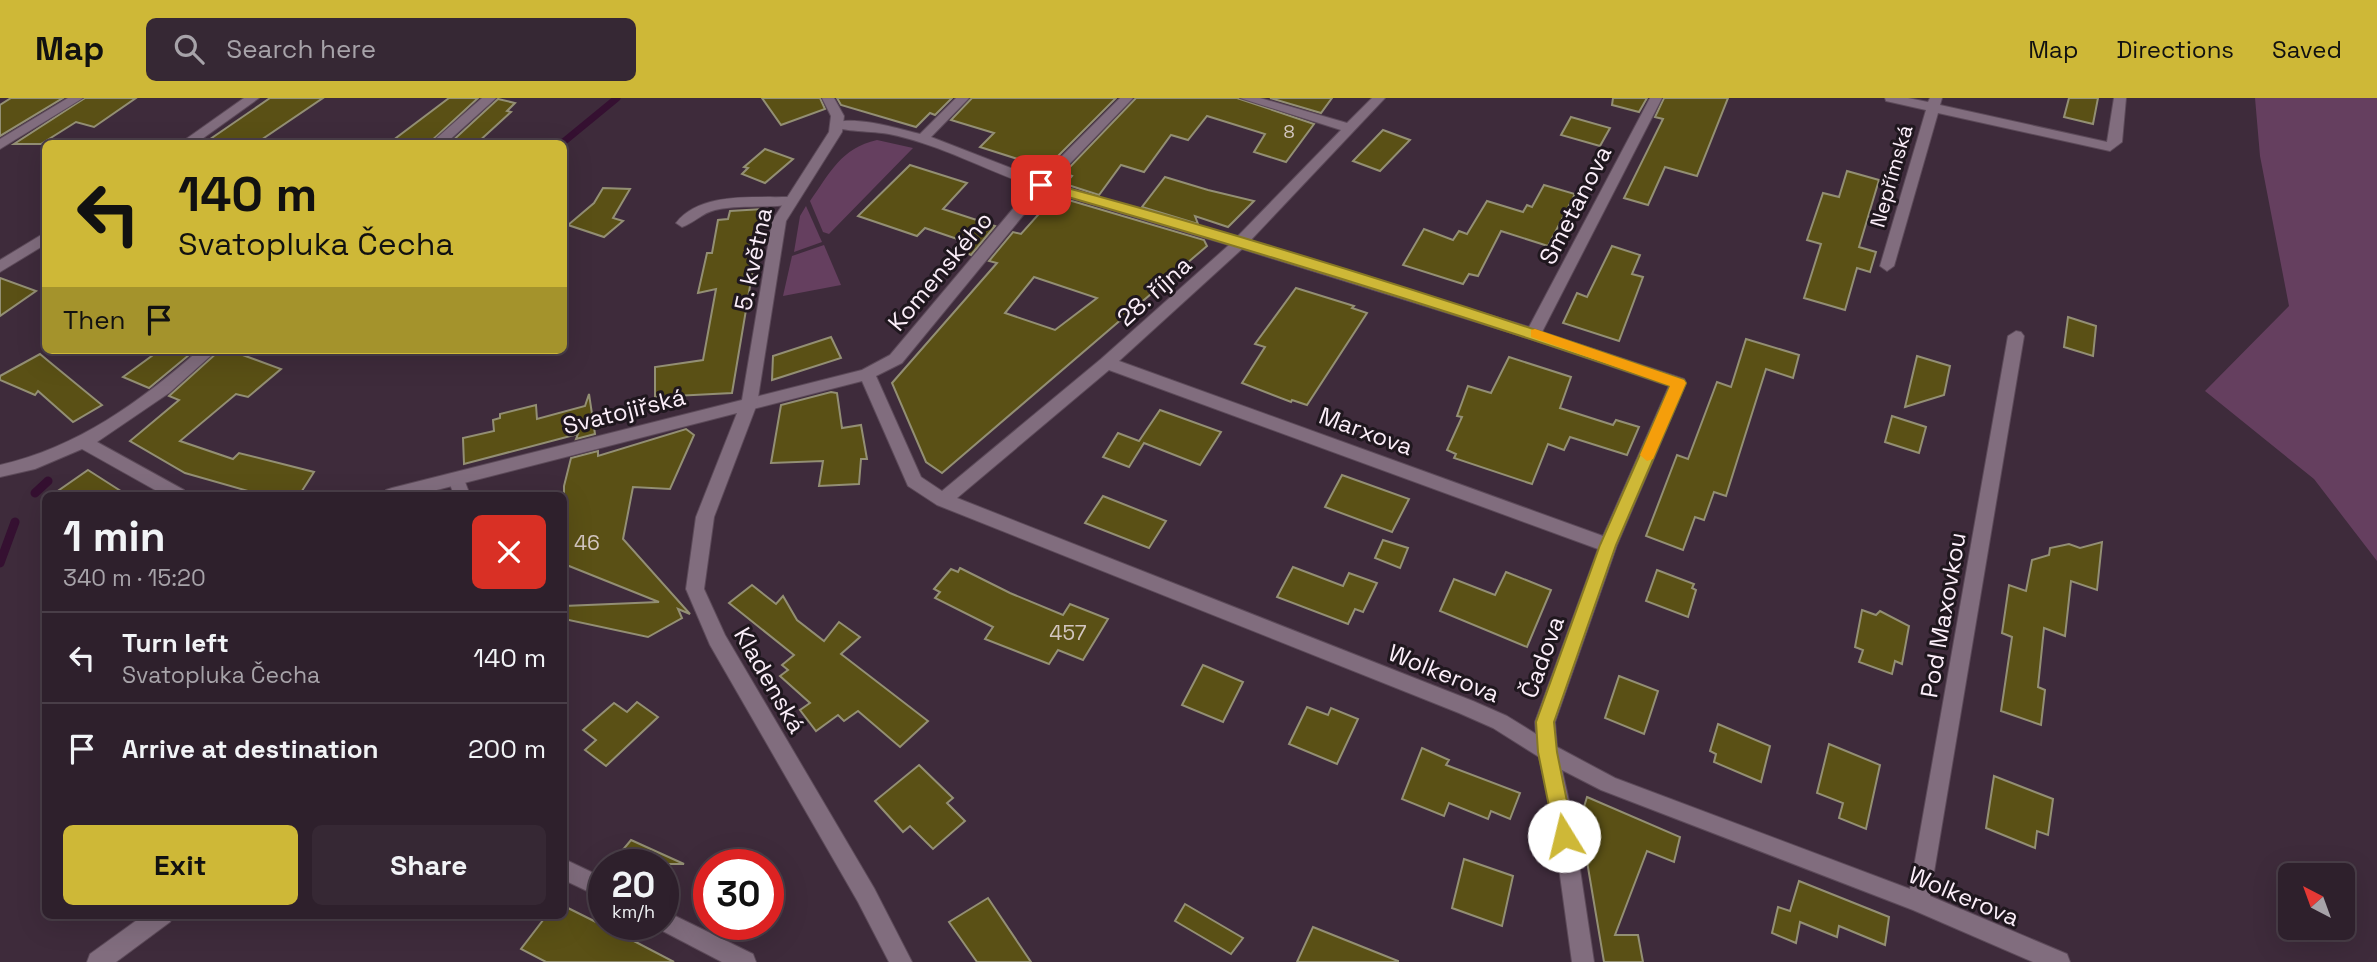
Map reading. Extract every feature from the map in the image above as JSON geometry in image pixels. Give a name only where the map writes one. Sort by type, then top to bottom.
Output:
[{"type":"street","points":[[0,145],[77,98]]},
{"type":"street","points":[[191,140],[253,98]]},
{"type":"street","points":[[441,140],[490,98]]},
{"type":"street","points":[[828,98],[838,114],[838,125],[877,127],[923,138],[1041,185],[1239,242],[1534,333]]},
{"type":"street","points":[[923,138],[963,98]]},
{"type":"street","name":"Komenského","points":[[867,374],[896,359],[1041,185],[1127,98]]},
{"type":"street","points":[[1246,98],[1349,128]]},
{"type":"street","name":"28. října","points":[[943,500],[1107,363],[1231,252],[1379,98]]},
{"type":"street","name":"Smetanova","points":[[1534,333],[1656,98]]},
{"type":"street","points":[[1892,98],[1934,103],[2110,147],[2115,142],[2120,98]]},
{"type":"street","name":"Nepřímská","points":[[1887,266],[1934,103]]},
{"type":"street","name":"5. května","points":[[749,404],[779,221],[788,201],[829,144],[838,125]]},
{"type":"street","points":[[0,267],[42,240]]},
{"type":"street","name":"Čadova","points":[[1534,333],[1678,383],[1608,545],[1545,722],[1583,962]]},
{"type":"street","name":"Pod Maxovkou","points":[[1918,902],[2017,336]]},
{"type":"street","points":[[2,473],[83,442],[146,401],[204,354]]},
{"type":"street","name":"Marxova","points":[[1107,363],[1608,545]]},
{"type":"street","name":"Svatojiřská","points":[[417,492],[459,487],[749,404],[867,374]]},
{"type":"street","name":"Wolkerova","points":[[867,374],[914,481],[943,500],[1466,707],[1500,722],[1548,752],[1608,784],[1918,902],[2059,962]]},
{"type":"street","name":"Kladenská","points":[[749,404],[705,517],[695,589],[717,639],[866,895],[901,962]]},
{"type":"street","points":[[83,442],[173,492]]},
{"type":"street","points":[[567,870],[588,881]]},
{"type":"street","points":[[99,962],[157,919]]},
{"type":"street","points":[[679,928],[745,962]]},
{"type":"lane","points":[[682,223],[688,215],[707,206],[788,201]]},
{"type":"shaded area","points":[[2255,98],[2377,98],[2377,561],[2314,479],[2205,391],[2289,306],[2260,156]]},
{"type":"shaded area","points":[[877,140],[913,148],[829,234],[823,232],[810,201],[845,155]]},
{"type":"shaded area","points":[[806,206],[822,242],[794,252],[800,216]]},
{"type":"shaded area","points":[[824,245],[841,285],[783,296],[792,256]]},
{"type":"building","points":[[11,98],[63,98],[0,136],[0,105]]},
{"type":"building","points":[[85,98],[136,98],[94,127],[76,122],[47,140],[42,140],[41,144],[14,144]]},
{"type":"building","points":[[270,98],[323,98],[261,140],[209,140]]},
{"type":"building","points":[[449,98],[478,98],[432,140],[393,140]]},
{"type":"building","points":[[762,98],[820,98],[825,109],[781,125]]},
{"type":"building","points":[[837,98],[952,98],[935,115],[930,113],[916,127],[841,105]]},
{"type":"building","points":[[972,98],[1116,98],[1046,168],[980,147],[994,133],[951,120]]},
{"type":"building","points":[[1136,98],[1237,98],[1314,124],[1286,162],[1254,152],[1265,134],[1207,116],[1188,140],[1171,135],[1144,172],[1121,165],[1099,195],[1065,184],[1072,176],[1064,173]]},
{"type":"building","points":[[1270,98],[1332,98],[1321,113]]},
{"type":"building","points":[[1613,98],[1647,98],[1639,112],[1612,105]]},
{"type":"building","points":[[1664,98],[1728,98],[1697,176],[1665,167],[1648,205],[1624,198],[1663,119],[1655,117]]},
{"type":"building","points":[[2069,98],[2098,98],[2093,124],[2064,117]]},
{"type":"building","points":[[498,99],[515,103],[507,111],[511,112],[480,140],[453,140]]},
{"type":"building","points":[[1571,117],[1610,128],[1600,146],[1561,135]]},
{"type":"building","points":[[1383,130],[1410,140],[1380,171],[1353,161]]},
{"type":"building","points":[[765,149],[793,159],[765,183],[742,174],[748,168],[744,167]]},
{"type":"building","points":[[910,165],[967,183],[943,209],[995,226],[971,255],[962,251],[969,243],[925,228],[917,236],[858,216]]},
{"type":"building","points":[[1847,171],[1879,180],[1859,247],[1876,252],[1870,272],[1857,268],[1845,310],[1804,298],[1821,244],[1807,240],[1823,193],[1839,197]]},
{"type":"building","points":[[1165,177],[1254,201],[1228,227],[1195,216],[1198,224],[1142,207]]},
{"type":"building","points":[[1544,185],[1575,194],[1548,246],[1501,231],[1478,276],[1469,274],[1463,284],[1403,265],[1424,229],[1453,240],[1459,231],[1467,234],[1487,201],[1523,212],[1527,205],[1532,207]]},
{"type":"building","points":[[603,188],[630,189],[613,218],[623,221],[604,237],[568,225],[594,203]]},
{"type":"building","points":[[1055,196],[1204,240],[1207,246],[942,473],[926,462],[892,383],[997,263],[989,261],[1013,232],[1021,234]],"holes":[[[1034,277],[1097,298],[1055,330],[1005,313]]]},
{"type":"building","points":[[763,209],[732,393],[655,397],[655,367],[703,360],[716,289],[698,293],[707,253],[712,253],[718,220],[728,219],[730,211]]},
{"type":"building","points":[[1612,246],[1640,255],[1632,274],[1643,277],[1619,341],[1563,323],[1577,293],[1587,297]]},
{"type":"building","points":[[0,278],[36,291],[0,316]]},
{"type":"building","points":[[1296,288],[1354,306],[1352,308],[1367,313],[1307,405],[1292,400],[1291,402],[1242,383],[1265,347],[1255,344]]},
{"type":"building","points":[[2068,317],[2096,326],[2093,356],[2064,347]]},
{"type":"building","points":[[831,337],[841,358],[772,380],[773,356]]},
{"type":"building","points":[[1746,339],[1799,355],[1793,378],[1766,369],[1726,496],[1714,492],[1704,520],[1695,517],[1683,550],[1646,536],[1677,455],[1688,459],[1717,382],[1731,387]]},
{"type":"building","points":[[40,354],[102,405],[73,422],[38,391],[35,395],[0,380],[0,376]]},
{"type":"building","points":[[155,354],[190,354],[149,388],[123,377]]},
{"type":"building","points":[[216,354],[240,354],[281,369],[248,397],[236,394],[180,441],[233,459],[239,453],[314,472],[301,492],[252,492],[185,473],[130,441],[179,400],[169,396]]},
{"type":"building","points":[[1917,356],[1950,366],[1944,395],[1905,407]]},
{"type":"building","points":[[1509,357],[1571,377],[1560,408],[1613,425],[1616,420],[1639,427],[1627,455],[1570,437],[1564,450],[1548,444],[1532,484],[1454,458],[1456,454],[1447,450],[1462,417],[1457,416],[1468,386],[1491,393]]},
{"type":"building","points":[[831,392],[837,393],[842,428],[861,425],[867,459],[861,459],[859,484],[819,486],[823,461],[771,463],[781,405]]},
{"type":"building","points":[[589,394],[595,434],[576,439],[578,434],[464,464],[463,438],[494,431],[493,420],[500,418],[500,414],[536,405],[537,419],[585,406]]},
{"type":"building","points":[[1160,410],[1221,432],[1200,465],[1144,443],[1129,467],[1103,457],[1118,433],[1139,441]]},
{"type":"building","points":[[1892,416],[1926,427],[1919,453],[1885,442]]},
{"type":"building","points":[[686,429],[694,435],[670,489],[633,487],[623,539],[690,614],[678,609],[682,618],[648,637],[567,620],[567,606],[659,602],[567,565],[567,492],[564,492],[564,486],[571,458],[598,451],[598,456]]},
{"type":"building","points":[[88,470],[122,492],[56,492]]},
{"type":"building","points":[[1342,475],[1409,499],[1392,532],[1325,507]]},
{"type":"building","points":[[1103,496],[1166,521],[1149,548],[1085,523]]},
{"type":"building","points":[[1383,540],[1408,548],[1400,568],[1375,558]]},
{"type":"building","points":[[2102,542],[2097,590],[2071,581],[2065,636],[2044,628],[2038,687],[2045,690],[2041,725],[2001,711],[2012,637],[2002,633],[2009,585],[2026,591],[2032,560],[2049,555],[2050,548],[2069,544],[2080,548]]},
{"type":"building","points":[[1293,567],[1343,586],[1349,573],[1377,583],[1363,612],[1355,609],[1348,624],[1277,597]]},
{"type":"building","points":[[960,568],[1063,615],[1070,604],[1108,619],[1083,660],[1058,650],[1049,664],[985,639],[993,627],[935,598],[940,592],[934,589],[951,569],[958,572]]},
{"type":"building","points":[[1657,570],[1694,584],[1692,588],[1696,590],[1688,617],[1646,601]]},
{"type":"building","points":[[1506,572],[1551,590],[1527,647],[1440,611],[1454,579],[1495,595]]},
{"type":"building","points":[[752,585],[776,604],[783,596],[797,620],[824,641],[839,622],[860,637],[841,654],[928,721],[900,747],[858,711],[844,721],[838,715],[816,731],[800,710],[810,703],[780,676],[788,670],[782,665],[794,655],[729,603]]},
{"type":"building","points":[[1862,610],[1876,615],[1880,611],[1909,626],[1902,664],[1895,661],[1892,674],[1859,662],[1863,650],[1855,647]]},
{"type":"building","points":[[1203,665],[1243,682],[1223,722],[1182,705]]},
{"type":"building","points":[[1619,676],[1658,691],[1644,734],[1605,718]]},
{"type":"building","points":[[637,702],[658,717],[606,766],[585,750],[596,740],[583,730],[614,703],[627,712]]},
{"type":"building","points":[[1307,707],[1328,715],[1331,708],[1358,719],[1337,764],[1289,744]]},
{"type":"building","points":[[1718,724],[1770,746],[1761,782],[1714,762],[1716,754],[1710,751]]},
{"type":"building","points":[[1829,744],[1880,765],[1866,829],[1839,818],[1843,803],[1817,793]]},
{"type":"building","points":[[1422,748],[1449,760],[1446,765],[1520,793],[1510,819],[1491,811],[1488,819],[1449,803],[1444,816],[1402,799]]},
{"type":"building","points":[[919,765],[953,798],[947,803],[965,821],[933,849],[910,826],[903,832],[875,801]]},
{"type":"building","points":[[1994,776],[2053,799],[2048,835],[2037,831],[2035,848],[1986,828]]},
{"type":"building","points":[[1587,797],[1680,837],[1674,862],[1647,851],[1615,935],[1638,935],[1643,962],[1604,962],[1580,820]]},
{"type":"building","points":[[631,840],[651,849],[624,849]]},
{"type":"building","points":[[1464,859],[1513,876],[1502,926],[1452,908]]},
{"type":"building","points":[[1799,881],[1889,917],[1885,945],[1839,926],[1837,937],[1800,922],[1796,943],[1772,933],[1778,907],[1790,911]]},
{"type":"building","points":[[988,898],[1031,962],[977,962],[949,922]]},
{"type":"building","points":[[1185,904],[1243,938],[1231,954],[1175,921]]},
{"type":"building","points":[[567,908],[588,918],[588,940],[632,940],[674,962],[546,962],[521,949],[544,919],[567,919]]},
{"type":"building","points":[[1313,927],[1398,961],[1398,962],[1297,962]]},
{"type":"waterway","points":[[566,140],[617,98]]},
{"type":"waterway","points":[[35,493],[48,481]]},
{"type":"waterway","points":[[0,563],[15,522]]},
{"type":"slow traffic","points":[[1535,333],[1678,383],[1647,455]]},
{"type":"route","points":[[1041,185],[1510,325],[1678,383],[1608,545],[1545,722],[1564,836]]}]
